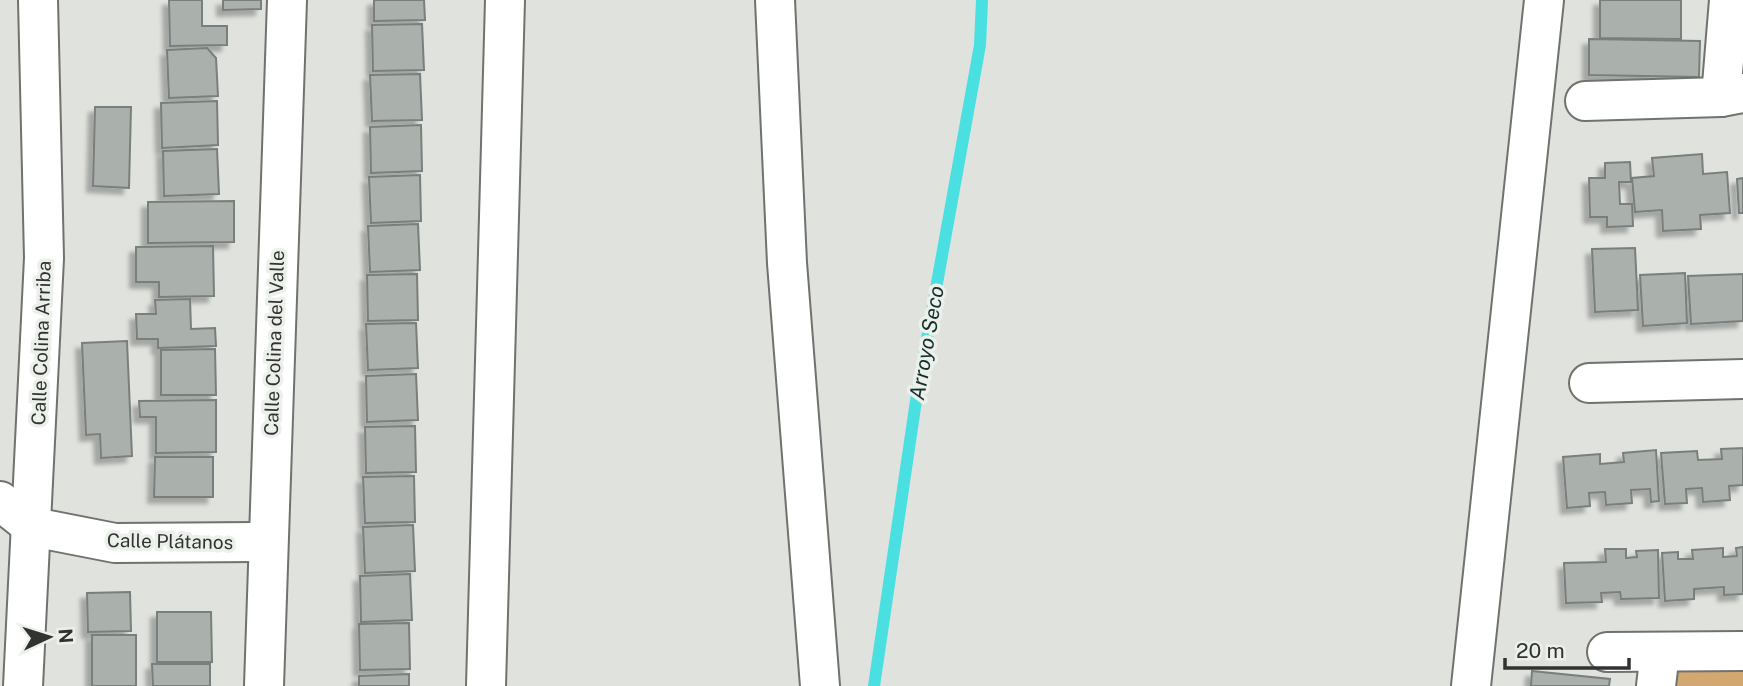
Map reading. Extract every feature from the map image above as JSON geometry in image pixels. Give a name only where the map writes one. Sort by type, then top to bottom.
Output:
[{"type":"street","name":"Calle Colina Arriba","points":[[23,686],[33,527],[44,258],[38,0]]},
{"type":"street","name":"Calle Colina del Valle","points":[[264,686],[287,0]]},
{"type":"street","points":[[486,686],[505,0]]},
{"type":"street","points":[[775,0],[788,263],[820,686]]},
{"type":"street","points":[[1471,686],[1544,0]]},
{"type":"street","points":[[1585,101],[1732,95],[1729,0]]},
{"type":"street","points":[[1589,383],[1743,379]]},
{"type":"street","name":"Calle Plátanos","points":[[0,501],[33,527],[115,543],[267,542]]},
{"type":"street","points":[[1607,652],[1658,669],[1743,651]]},
{"type":"shaded area","points":[[1672,661],[1743,661],[1743,686],[1670,686]]},
{"type":"building","points":[[169,0],[202,0],[202,26],[227,26],[227,45],[170,46]]},
{"type":"building","points":[[223,0],[261,0],[261,9],[223,10]]},
{"type":"building","points":[[374,0],[424,0],[425,20],[374,21]]},
{"type":"building","points":[[1600,0],[1681,0],[1681,39],[1600,38]]},
{"type":"building","points":[[422,24],[424,70],[373,71],[372,25]]},
{"type":"building","points":[[1589,39],[1700,41],[1699,77],[1589,75]]},
{"type":"building","points":[[207,48],[216,58],[218,96],[169,98],[167,50]]},
{"type":"building","points":[[420,74],[422,120],[372,121],[370,75]]},
{"type":"building","points":[[217,101],[218,145],[162,148],[161,103]]},
{"type":"building","points":[[95,107],[131,107],[129,188],[93,186]]},
{"type":"building","points":[[421,125],[422,171],[371,173],[370,127]]},
{"type":"building","points":[[217,149],[219,194],[164,196],[163,151]]},
{"type":"building","points":[[1702,154],[1703,174],[1727,172],[1730,213],[1700,215],[1701,229],[1663,231],[1662,210],[1635,212],[1632,178],[1654,176],[1652,158]]},
{"type":"building","points":[[1630,162],[1631,182],[1619,182],[1620,204],[1632,204],[1633,226],[1607,227],[1607,217],[1590,217],[1589,178],[1605,178],[1605,163]]},
{"type":"building","points":[[420,175],[421,221],[371,223],[369,177]]},
{"type":"building","points":[[1743,178],[1743,213],[1739,213],[1737,179]]},
{"type":"building","points":[[234,201],[234,242],[148,243],[148,202]]},
{"type":"building","points":[[418,224],[420,270],[370,272],[368,226]]},
{"type":"building","points":[[213,246],[214,296],[159,297],[159,282],[136,282],[136,247]]},
{"type":"building","points":[[1635,248],[1638,310],[1595,312],[1592,249]]},
{"type":"building","points":[[1685,273],[1687,323],[1643,326],[1640,275]]},
{"type":"building","points":[[417,274],[418,320],[368,321],[367,275]]},
{"type":"building","points":[[1743,274],[1743,321],[1691,324],[1688,276]]},
{"type":"building","points":[[190,299],[191,329],[215,328],[216,346],[158,348],[158,339],[137,339],[136,314],[156,314],[155,300]]},
{"type":"building","points":[[416,323],[418,368],[368,370],[366,324]]},
{"type":"building","points":[[127,341],[132,456],[101,458],[100,434],[86,435],[82,343]]},
{"type":"building","points":[[215,349],[216,395],[161,395],[161,350]]},
{"type":"building","points":[[416,374],[418,420],[367,422],[366,376]]},
{"type":"building","points":[[216,400],[216,452],[156,453],[156,417],[140,417],[139,401]]},
{"type":"building","points":[[415,426],[416,472],[366,473],[365,427]]},
{"type":"building","points":[[1743,448],[1743,485],[1729,486],[1730,500],[1703,502],[1702,488],[1686,489],[1687,503],[1665,504],[1661,453],[1697,451],[1698,460],[1722,459],[1721,449]]},
{"type":"building","points":[[1656,450],[1659,501],[1651,502],[1650,489],[1631,490],[1632,503],[1606,505],[1605,492],[1589,493],[1590,506],[1567,508],[1563,457],[1600,454],[1600,464],[1624,462],[1623,453]]},
{"type":"building","points":[[155,457],[213,457],[213,497],[154,497]]},
{"type":"building","points":[[414,476],[415,522],[365,523],[363,477]]},
{"type":"building","points":[[413,525],[415,571],[365,573],[363,527]]},
{"type":"building","points":[[1743,547],[1743,594],[1724,595],[1724,587],[1694,589],[1694,599],[1665,601],[1662,553],[1678,552],[1678,559],[1693,559],[1692,550],[1723,548],[1723,557],[1737,556],[1736,548]]},
{"type":"building","points":[[1605,549],[1626,549],[1626,558],[1637,557],[1636,551],[1658,550],[1659,598],[1621,599],[1620,592],[1601,593],[1602,602],[1566,603],[1564,563],[1606,562]]},
{"type":"building","points":[[410,574],[412,620],[361,622],[360,576]]},
{"type":"building","points":[[130,592],[131,631],[88,632],[87,593]]},
{"type":"building","points":[[157,612],[211,612],[212,662],[157,662]]},
{"type":"building","points":[[409,623],[410,669],[360,670],[359,624]]},
{"type":"building","points":[[92,635],[136,635],[136,686],[92,686]]},
{"type":"building","points":[[152,664],[210,664],[210,686],[153,686]]},
{"type":"building","points":[[1532,671],[1610,679],[1609,686],[1531,686]]},
{"type":"building","points":[[409,674],[409,686],[359,686],[359,676]]},
{"type":"waterway","name":"Arroyo Seco","points":[[874,686],[917,394],[980,45],[982,0]]}]
